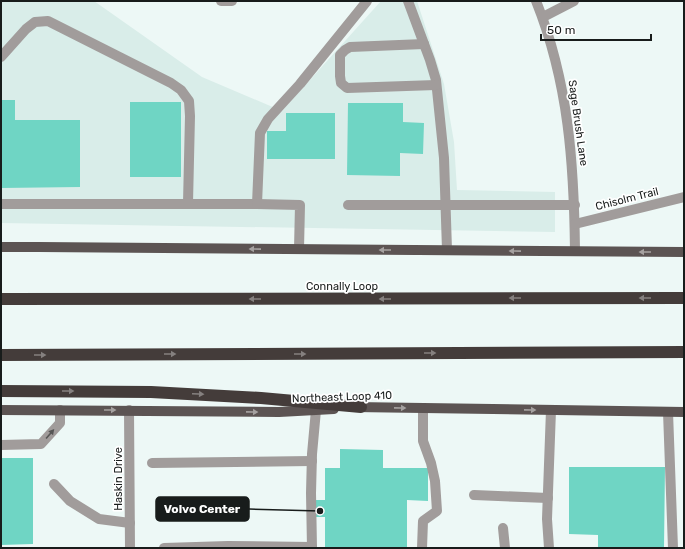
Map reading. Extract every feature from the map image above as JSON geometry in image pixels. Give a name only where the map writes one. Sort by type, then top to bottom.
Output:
[{"type":"highway","name":"Connally Loop","points":[[1,299],[684,298]]},
{"type":"highway","points":[[1,355],[684,352]]},
{"type":"highway","points":[[1,391],[151,392],[261,398],[361,407]]},
{"type":"main road","points":[[1,247],[684,252]]},
{"type":"main road","name":"Northeast Loop 410","points":[[1,410],[279,412],[361,407],[684,412]]},
{"type":"street","points":[[221,1],[232,1]]},
{"type":"street","points":[[257,204],[260,133],[268,119],[300,84],[367,1]]},
{"type":"street","points":[[408,1],[430,60],[436,86],[444,158],[447,250]]},
{"type":"street","name":"Sage Brush Lane","points":[[536,1],[543,17],[564,99],[571,146],[575,204],[575,252]]},
{"type":"street","points":[[543,17],[574,1]]},
{"type":"street","points":[[1,57],[26,29],[35,22],[48,21],[171,83],[181,90],[189,101],[190,116],[188,203]]},
{"type":"street","points":[[424,44],[350,47],[340,55],[341,83],[347,88],[436,86]]},
{"type":"street","name":"Chisolm Trail","points":[[575,224],[684,197]]},
{"type":"street","points":[[1,204],[300,204],[299,249]]},
{"type":"street","points":[[348,204],[575,204]]},
{"type":"street","points":[[422,548],[422,521],[437,511],[435,481],[431,463],[423,441],[423,408]]},
{"type":"street","points":[[1,445],[41,444],[60,423],[60,410]]},
{"type":"street","name":"Haskin Drive","points":[[129,410],[130,548]]},
{"type":"street","points":[[164,548],[228,546],[312,548],[312,462],[316,410]]},
{"type":"street","points":[[549,548],[547,519],[551,410]]},
{"type":"street","points":[[668,412],[673,548]]},
{"type":"street","points":[[152,463],[312,462]]},
{"type":"street","points":[[54,484],[70,501],[99,519],[130,523]]},
{"type":"street","points":[[474,496],[548,498]]},
{"type":"street","points":[[503,528],[505,548]]},
{"type":"shaded area","points":[[1,1],[94,1],[202,77],[282,111],[381,1],[417,1],[444,84],[454,142],[457,190],[555,192],[555,232],[1,223]]},
{"type":"building","points":[[1,100],[15,100],[15,120],[80,120],[80,187],[1,188]]},
{"type":"building","points":[[130,102],[181,102],[181,177],[130,177]]},
{"type":"building","points":[[348,103],[403,103],[403,122],[424,123],[423,154],[400,153],[400,176],[347,175]]},
{"type":"building","points":[[286,113],[335,113],[335,159],[267,159],[267,131],[286,131]]},
{"type":"building","points":[[340,449],[383,450],[383,468],[428,468],[428,501],[407,500],[407,548],[325,548],[325,517],[314,517],[314,500],[325,500],[325,468],[340,468]]},
{"type":"building","points":[[1,458],[33,458],[33,544],[1,545]]},
{"type":"building","points":[[569,467],[665,467],[664,548],[598,548],[598,535],[569,534]]},
{"type":"place","name":"Volvo Center","points":[[320,511]]}]
